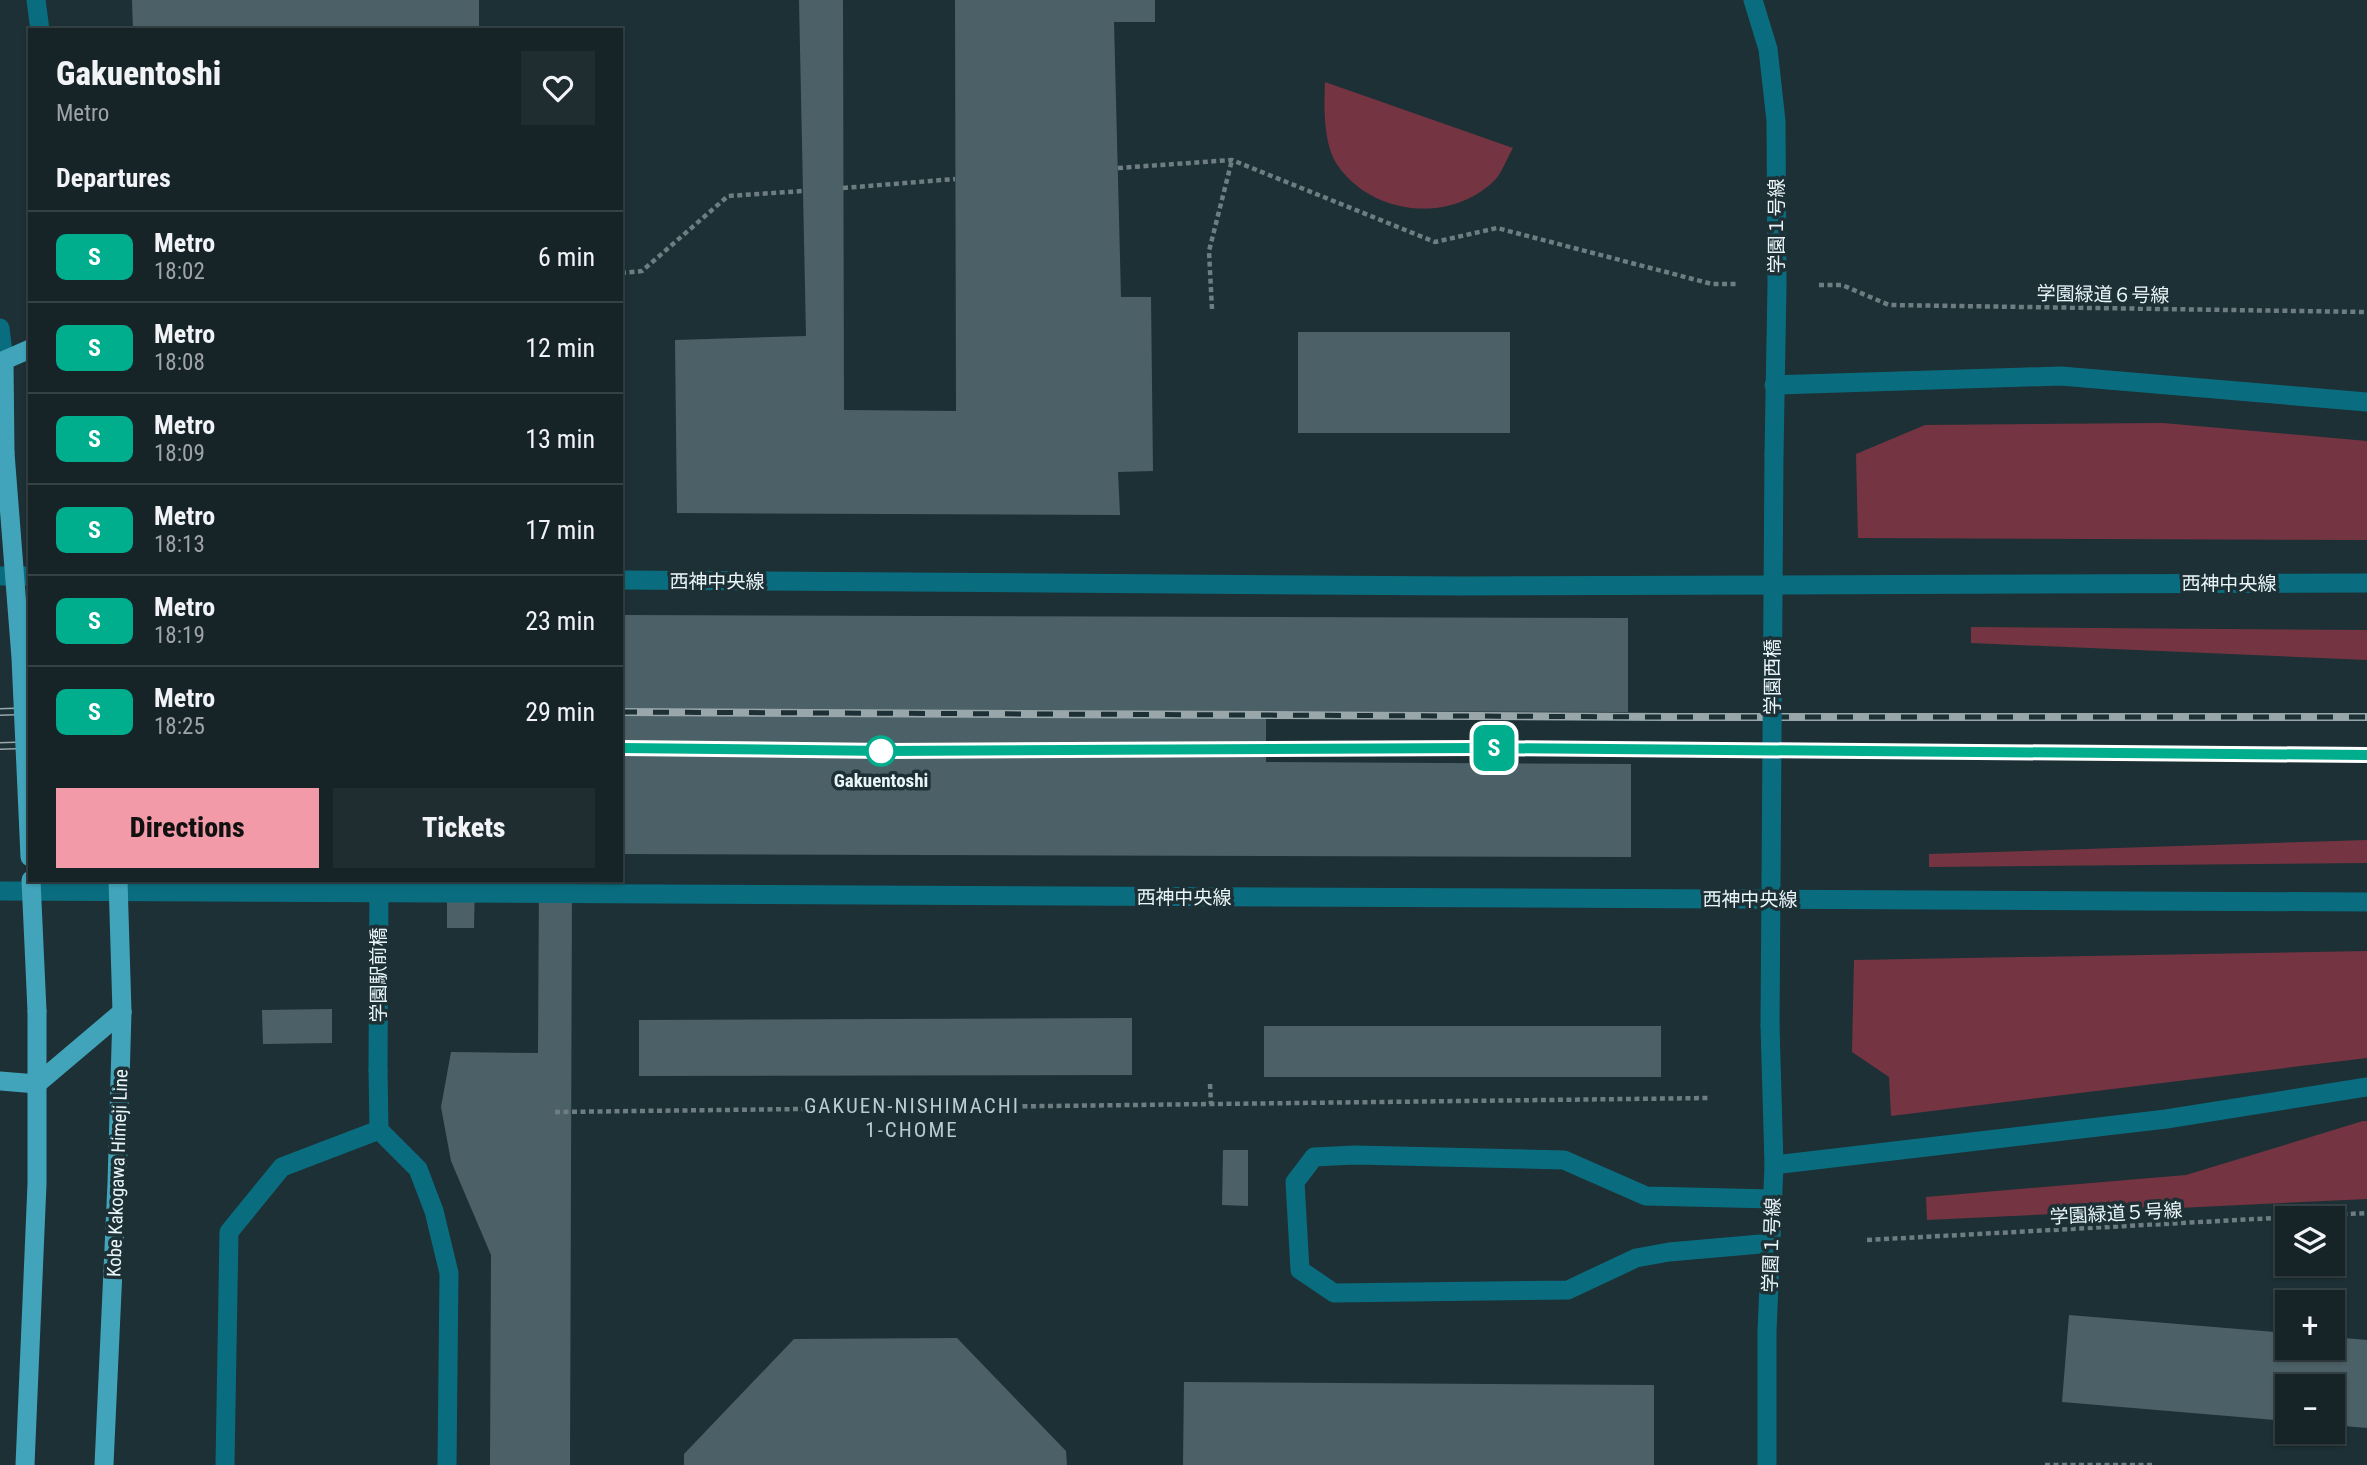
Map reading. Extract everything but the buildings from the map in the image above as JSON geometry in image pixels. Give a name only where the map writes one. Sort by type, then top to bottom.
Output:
[{"type":"main road","points":[[28,350],[2,362],[5,453],[28,817]]},
{"type":"main road","points":[[25,1465],[37,1184],[37,1011],[31,882]]},
{"type":"main road","name":"Kobe Kakogawa Himeji Line","points":[[104,1465],[117,1196],[122,1012],[118,882]]},
{"type":"main road","points":[[0,1081],[37,1084],[122,1012]]},
{"type":"street","points":[[36,0],[40,28]]},
{"type":"street","name":"学園１号線","points":[[1753,0],[1768,49],[1776,121],[1774,454]]},
{"type":"street","points":[[0,328],[2,362]]},
{"type":"street","points":[[1774,385],[2062,376],[2367,402]]},
{"type":"street","name":"学園西橋","points":[[1770,1025],[1774,454]]},
{"type":"street","points":[[0,576],[28,576]]},
{"type":"street","name":"西神中央線","points":[[623,580],[1461,586],[2367,583]]},
{"type":"street","name":"学園駅前橋","points":[[379,882],[379,1130]]},
{"type":"street","name":"西神中央線","points":[[0,891],[2367,902]]},
{"type":"street","name":"学園１号線","points":[[1768,1465],[1768,1332],[1774,1165],[1770,1025]]},
{"type":"street","points":[[1774,1165],[2166,1119],[2367,1087]]},
{"type":"street","points":[[225,1465],[229,1232],[282,1167],[379,1130],[418,1170],[434,1211],[449,1273],[447,1465]]},
{"type":"street","points":[[1772,1243],[1669,1252],[1636,1258],[1568,1290],[1334,1293],[1300,1270],[1295,1182],[1314,1157],[1354,1155],[1564,1160],[1646,1196],[1773,1199]]},
{"type":"path","points":[[1118,168],[1232,160],[1435,242],[1497,228],[1712,284]]},
{"type":"path","points":[[1212,309],[1209,251],[1232,160]]},
{"type":"path","points":[[843,188],[955,179]]},
{"type":"path","points":[[623,273],[642,271],[728,196],[803,191]]},
{"type":"path","name":"学園緑道６号線","points":[[1842,285],[1889,305],[2367,312]]},
{"type":"path","points":[[1210,1084],[1211,1104]]},
{"type":"path","points":[[555,1112],[1709,1098]]},
{"type":"path","name":"学園緑道５号線","points":[[1867,1240],[2367,1213]]},
{"type":"path","points":[[2045,1465],[2153,1465]]},
{"type":"shaded area","points":[[1325,82],[1513,148],[1497,178],[1476,195],[1456,204],[1434,208],[1391,204],[1371,195],[1353,182],[1333,157],[1325,125]]},
{"type":"shaded area","points":[[2163,423],[2367,441],[2367,540],[1858,538],[1856,454],[1925,425]]},
{"type":"shaded area","points":[[1971,627],[2367,630],[2367,660],[1971,643]]},
{"type":"shaded area","points":[[2367,840],[2367,863],[1929,867],[1929,854]]},
{"type":"shaded area","points":[[2367,951],[2367,1058],[1891,1116],[1889,1077],[1852,1052],[1854,960]]},
{"type":"shaded area","points":[[2367,1121],[2367,1199],[1927,1220],[1926,1197],[2186,1175]]},
{"type":"railway","points":[[0,712],[28,711]]},
{"type":"railway","points":[[623,712],[2367,717]]},
{"type":"railway","points":[[0,746],[28,745]]},
{"type":"railway","points":[[623,748],[885,751],[1478,748],[2367,755]]},
{"type":"metro line","name":"S","points":[[623,748],[886,751],[1478,748],[2367,755]]},
{"type":"place","name":"Gakuentoshi","points":[[881,751]]},
{"type":"district","name":"GAKUEN-NISHIMACHI 1-CHOME","points":[[912,1118]]}]
